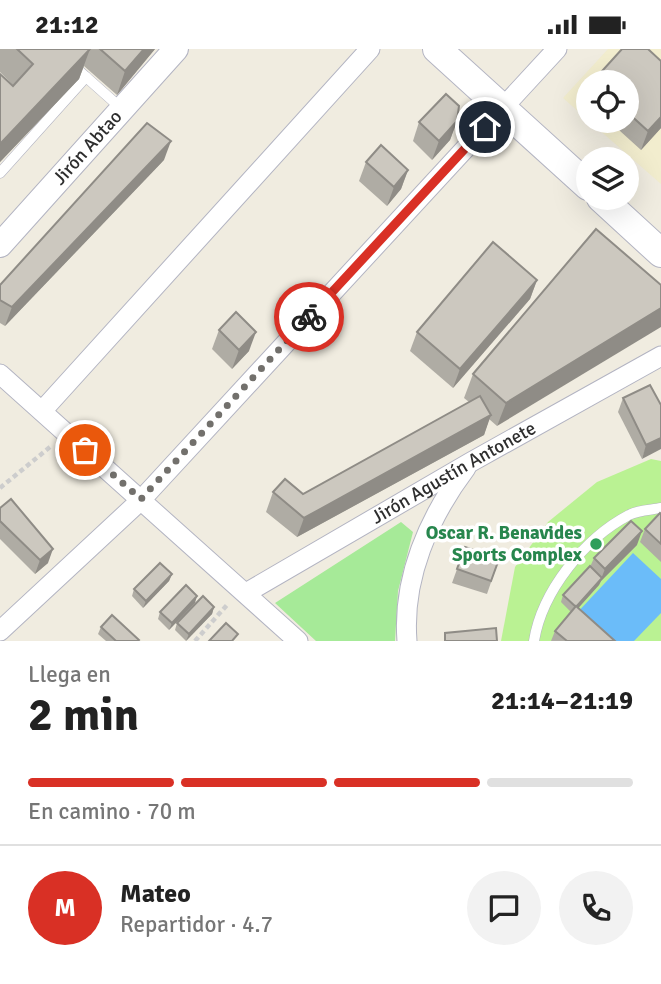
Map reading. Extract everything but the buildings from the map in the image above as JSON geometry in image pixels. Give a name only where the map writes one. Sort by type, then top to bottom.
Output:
[{"type":"main road","points":[[437,49],[576,175]]},
{"type":"main road","points":[[614,210],[661,253]]},
{"type":"street","name":"Jirón Abtao","points":[[0,245],[176,49]]},
{"type":"street","points":[[42,411],[370,49]]},
{"type":"street","points":[[0,631],[141,499],[557,49]]},
{"type":"street","name":"Jirón Agustín Antonete","points":[[243,591],[661,356]]},
{"type":"street","points":[[0,374],[298,641]]},
{"type":"street","points":[[407,641],[409,596],[417,559],[430,524],[448,492],[471,462]]},
{"type":"lane","points":[[54,49],[122,109]]},
{"type":"lane","points":[[0,173],[86,77]]},
{"type":"lane","points":[[534,641],[545,606],[556,583],[604,531],[632,513],[661,508]]},
{"type":"path","points":[[0,488],[67,433]]},
{"type":"path","points":[[195,641],[243,591]]},
{"type":"shaded area","points":[[608,49],[661,49],[661,184],[639,165],[639,147],[619,147],[603,133],[639,133],[639,70],[589,70]]},
{"type":"shaded area","points":[[576,84],[576,109],[563,98]]},
{"type":"green space","name":"Oscar R. Benavides Sports Complex","points":[[651,459],[661,461],[661,641],[501,641],[515,567],[548,522],[597,482]]},
{"type":"green space","points":[[401,522],[413,532],[398,591],[395,641],[316,641],[275,603]]},
{"type":"water","points":[[633,553],[661,579],[661,613],[634,641],[603,641],[575,615]]},
{"type":"way so far","points":[[85,450],[141,499],[309,317]]},
{"type":"place","name":"Oscar R. Benavides Sports Complex","points":[[596,544]]},
{"type":"route","points":[[309,317],[485,127]]}]
